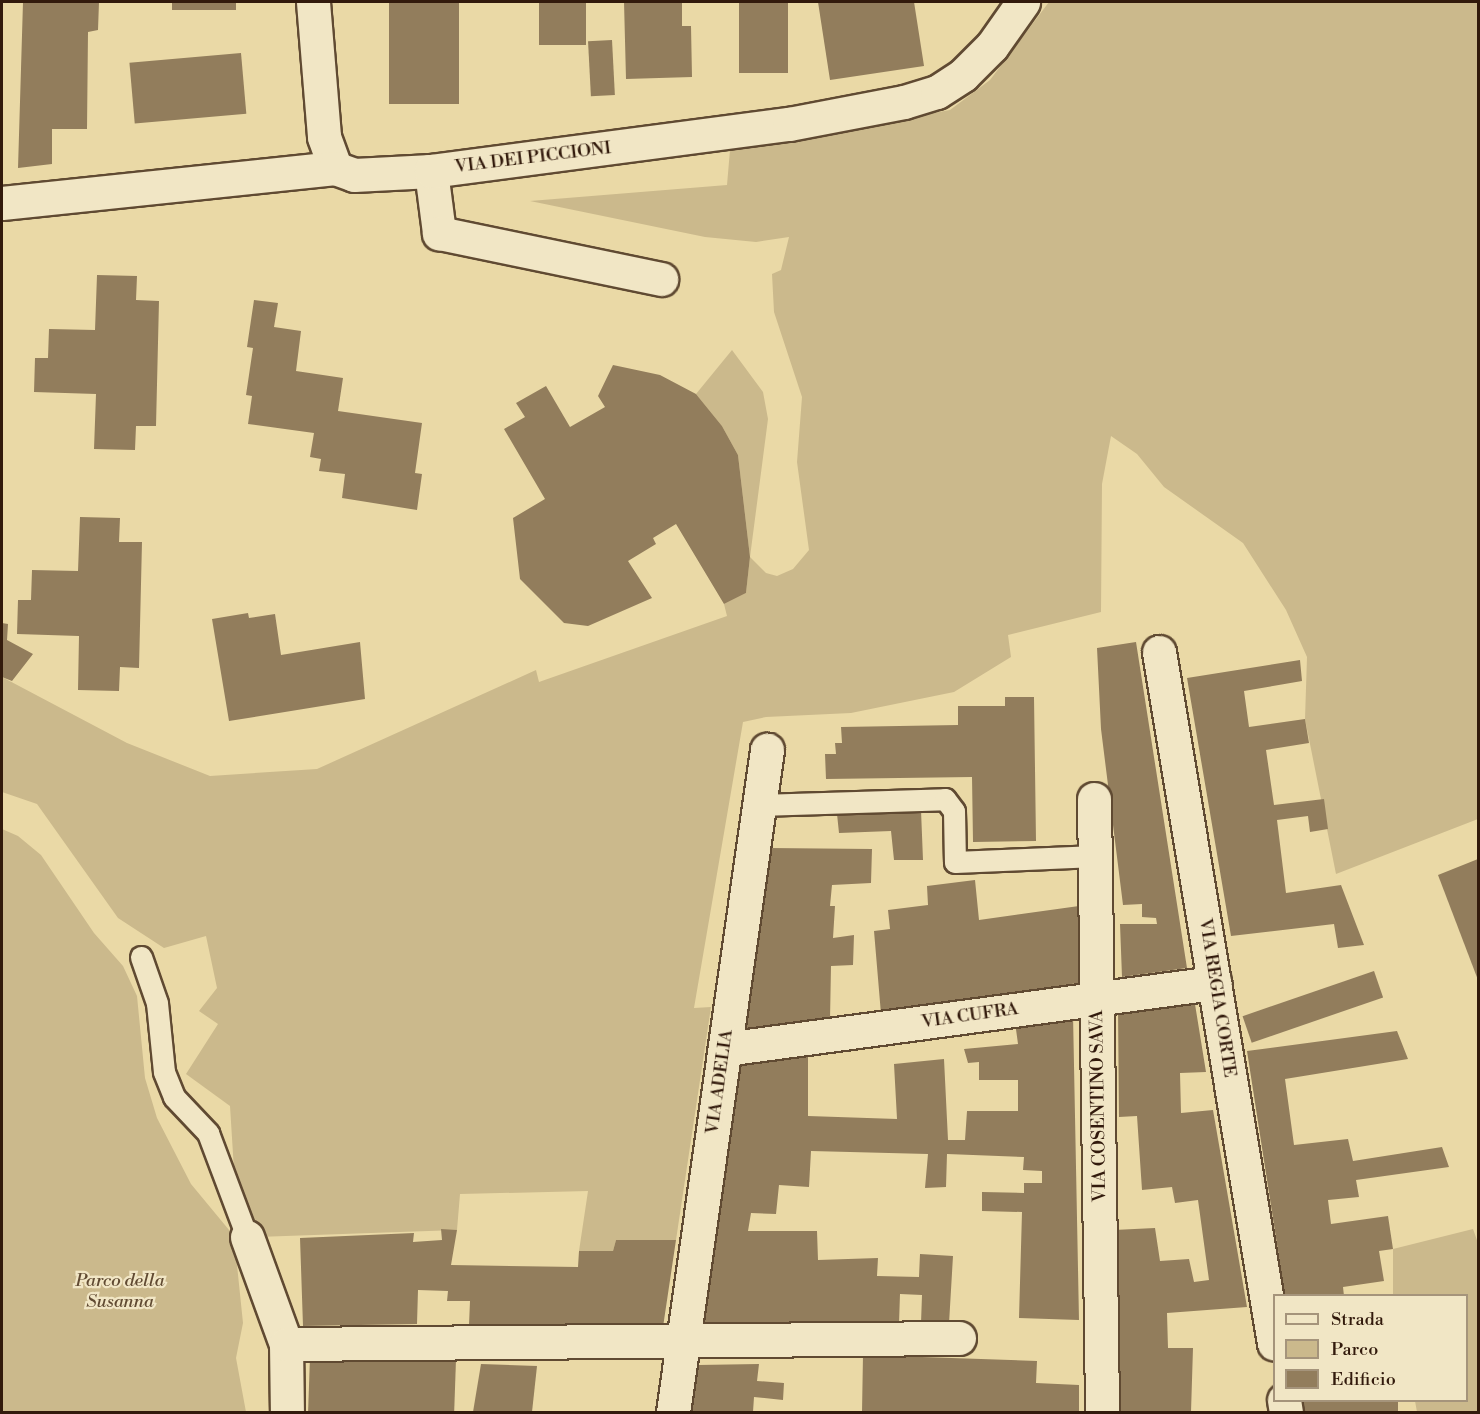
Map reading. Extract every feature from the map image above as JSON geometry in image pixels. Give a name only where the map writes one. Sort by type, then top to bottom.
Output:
[{"type":"street","points":[[314,2],[324,137],[335,168]]},
{"type":"street","name":"VIA DEI PICCIONI","points":[[2,203],[335,168],[354,175],[431,171],[789,124],[904,102],[937,92],[963,75],[992,46],[1023,2]]},
{"type":"street","points":[[431,171],[439,233],[662,279]]},
{"type":"street","name":"VIA REGIA CORTE","points":[[1159,652],[1273,1331]]},
{"type":"street","name":"VIA ADELIA","points":[[673,1413],[767,750]]},
{"type":"street","name":"VIA COSENTINO SAVA","points":[[1094,799],[1102,1413]]},
{"type":"street","name":"VIA CUFRA","points":[[725,1049],[1215,983]]},
{"type":"street","points":[[247,1237],[286,1344],[287,1413]]},
{"type":"street","points":[[286,1344],[682,1343],[959,1338]]},
{"type":"lane","points":[[759,805],[945,799],[954,811],[954,862],[1096,856]]},
{"type":"lane","points":[[141,957],[157,1003],[164,1072],[174,1097],[208,1133],[247,1237]]},
{"type":"green space","points":[[1049,2],[1478,2],[1478,819],[1336,874],[1305,719],[1307,657],[1286,610],[1243,543],[1164,487],[1137,454],[1111,436],[1102,484],[1101,612],[1008,635],[1011,657],[954,692],[851,713],[766,717],[743,722],[694,1008],[711,1007],[676,1240],[616,1240],[613,1251],[579,1251],[588,1191],[460,1194],[457,1230],[257,1237],[234,1170],[230,1106],[186,1074],[218,1024],[199,1011],[217,988],[206,936],[164,948],[118,918],[37,804],[2,792],[2,677],[127,743],[210,776],[317,769],[536,670],[539,682],[727,616],[724,604],[746,593],[750,557],[766,573],[777,576],[793,569],[809,550],[797,462],[802,397],[774,312],[772,274],[781,270],[789,237],[756,242],[705,237],[530,201],[727,185],[730,150],[950,110],[990,80]]},
{"type":"green space","points":[[732,350],[763,392],[768,419],[750,557],[738,455],[722,426],[696,394]]},
{"type":"green space","name":"Parco della Susanna","points":[[2,829],[18,836],[41,855],[94,933],[123,966],[137,996],[145,1078],[157,1118],[191,1184],[234,1236],[243,1323],[236,1358],[246,1412],[2,1412]]},
{"type":"green space","points":[[1473,1229],[1478,1243],[1478,1412],[1417,1412],[1415,1402],[1468,1402],[1468,1294],[1393,1294],[1393,1249]]},
{"type":"building","points":[[23,2],[99,2],[98,30],[88,32],[87,129],[52,129],[52,164],[18,168]]},
{"type":"building","points":[[172,2],[236,2],[236,10],[172,10]]},
{"type":"building","points":[[389,2],[459,2],[459,104],[389,104]]},
{"type":"building","points":[[539,2],[586,2],[586,45],[539,45]]},
{"type":"building","points":[[624,2],[682,2],[682,26],[691,26],[692,77],[626,79]]},
{"type":"building","points":[[739,2],[788,2],[788,73],[739,73]]},
{"type":"building","points":[[818,2],[914,2],[924,66],[830,80]]},
{"type":"building","points":[[612,40],[615,95],[591,96],[588,41]]},
{"type":"building","points":[[241,53],[246,114],[135,124],[129,63]]},
{"type":"building","points":[[97,275],[137,276],[136,300],[159,301],[156,426],[136,426],[135,450],[94,449],[96,394],[34,392],[35,358],[48,358],[49,329],[95,330]]},
{"type":"building","points":[[254,300],[278,303],[274,327],[301,331],[296,371],[343,378],[338,411],[422,423],[415,473],[422,474],[417,510],[342,498],[345,474],[319,471],[321,459],[310,457],[314,433],[248,424],[252,396],[246,395],[253,348],[247,347]]},
{"type":"building","points":[[613,365],[660,375],[696,394],[722,426],[738,455],[750,557],[746,593],[724,604],[676,524],[653,538],[656,544],[628,561],[652,598],[588,626],[564,623],[520,579],[513,518],[545,499],[504,429],[525,417],[516,403],[546,386],[570,427],[605,407],[598,396]]},
{"type":"building","points":[[80,517],[120,518],[119,542],[142,542],[139,668],[120,667],[119,691],[78,690],[79,636],[17,634],[18,600],[31,600],[32,570],[78,571]]},
{"type":"building","points":[[248,613],[249,618],[275,614],[281,655],[360,642],[365,699],[229,721],[212,619]]},
{"type":"building","points":[[2,623],[8,624],[7,640],[33,654],[12,681],[2,677]]},
{"type":"building","points":[[1136,642],[1187,968],[1122,977],[1120,924],[1157,924],[1156,918],[1142,917],[1142,904],[1123,905],[1101,729],[1097,648]]},
{"type":"building","points":[[1300,660],[1302,681],[1244,691],[1249,727],[1305,719],[1309,743],[1266,750],[1274,805],[1324,799],[1328,829],[1310,832],[1308,816],[1277,820],[1286,893],[1341,885],[1364,945],[1338,948],[1334,924],[1231,936],[1187,678]]},
{"type":"building","points":[[1005,697],[1034,697],[1036,841],[973,842],[972,777],[826,779],[825,754],[836,754],[835,743],[842,743],[841,727],[958,725],[958,706],[1005,706]]},
{"type":"building","points":[[921,810],[923,860],[894,860],[891,831],[839,833],[837,814]]},
{"type":"building","points":[[769,848],[872,849],[871,883],[832,885],[830,906],[835,906],[833,938],[854,935],[853,965],[831,966],[830,1020],[744,1033]]},
{"type":"building","points":[[1478,859],[1478,980],[1438,875]]},
{"type":"building","points":[[975,880],[979,920],[1079,906],[1078,983],[881,1014],[874,931],[890,929],[888,910],[928,905],[927,886]]},
{"type":"building","points":[[1374,971],[1383,997],[1252,1043],[1243,1016]]},
{"type":"building","points":[[1194,998],[1206,1072],[1180,1073],[1181,1113],[1213,1110],[1247,1307],[1167,1313],[1168,1348],[1193,1348],[1191,1412],[1118,1412],[1114,1230],[1155,1228],[1160,1261],[1189,1259],[1194,1282],[1209,1280],[1198,1200],[1175,1203],[1172,1187],[1142,1190],[1137,1116],[1119,1117],[1118,1008]]},
{"type":"building","points":[[1073,1014],[1079,1320],[1019,1318],[1022,1212],[982,1211],[982,1192],[1024,1193],[1024,1183],[1042,1183],[1042,1171],[1023,1170],[1024,1157],[947,1154],[946,1187],[925,1188],[928,1154],[811,1151],[809,1187],[779,1185],[776,1214],[751,1213],[748,1231],[817,1231],[818,1260],[878,1258],[877,1276],[919,1277],[920,1254],[953,1256],[949,1324],[921,1323],[922,1295],[900,1294],[899,1324],[704,1325],[739,1063],[808,1051],[808,1116],[897,1119],[894,1064],[944,1059],[948,1140],[965,1140],[967,1111],[1018,1111],[1018,1080],[979,1080],[979,1062],[968,1063],[964,1049],[1018,1044],[1015,1022]]},
{"type":"building","points":[[1397,1031],[1408,1059],[1285,1079],[1294,1145],[1348,1139],[1353,1161],[1442,1147],[1449,1167],[1356,1180],[1359,1197],[1328,1200],[1331,1224],[1388,1216],[1393,1249],[1379,1251],[1384,1281],[1343,1287],[1344,1294],[1285,1294],[1247,1051]]},
{"type":"building","points":[[441,1229],[457,1230],[451,1265],[578,1267],[579,1251],[613,1251],[616,1240],[676,1240],[663,1327],[469,1325],[470,1301],[447,1301],[448,1291],[418,1290],[417,1324],[303,1326],[300,1238],[414,1233],[413,1242],[442,1240]]},
{"type":"building","points":[[863,1355],[1037,1361],[1036,1383],[1079,1385],[1079,1412],[862,1412]]},
{"type":"building","points":[[310,1357],[456,1362],[454,1412],[308,1411]]},
{"type":"building","points":[[481,1364],[537,1366],[532,1412],[473,1412]]},
{"type":"building","points":[[759,1364],[757,1381],[784,1383],[783,1400],[754,1397],[753,1412],[692,1412],[698,1365]]},
{"type":"building","points":[[1302,1402],[1398,1402],[1398,1412],[1302,1412]]}]
